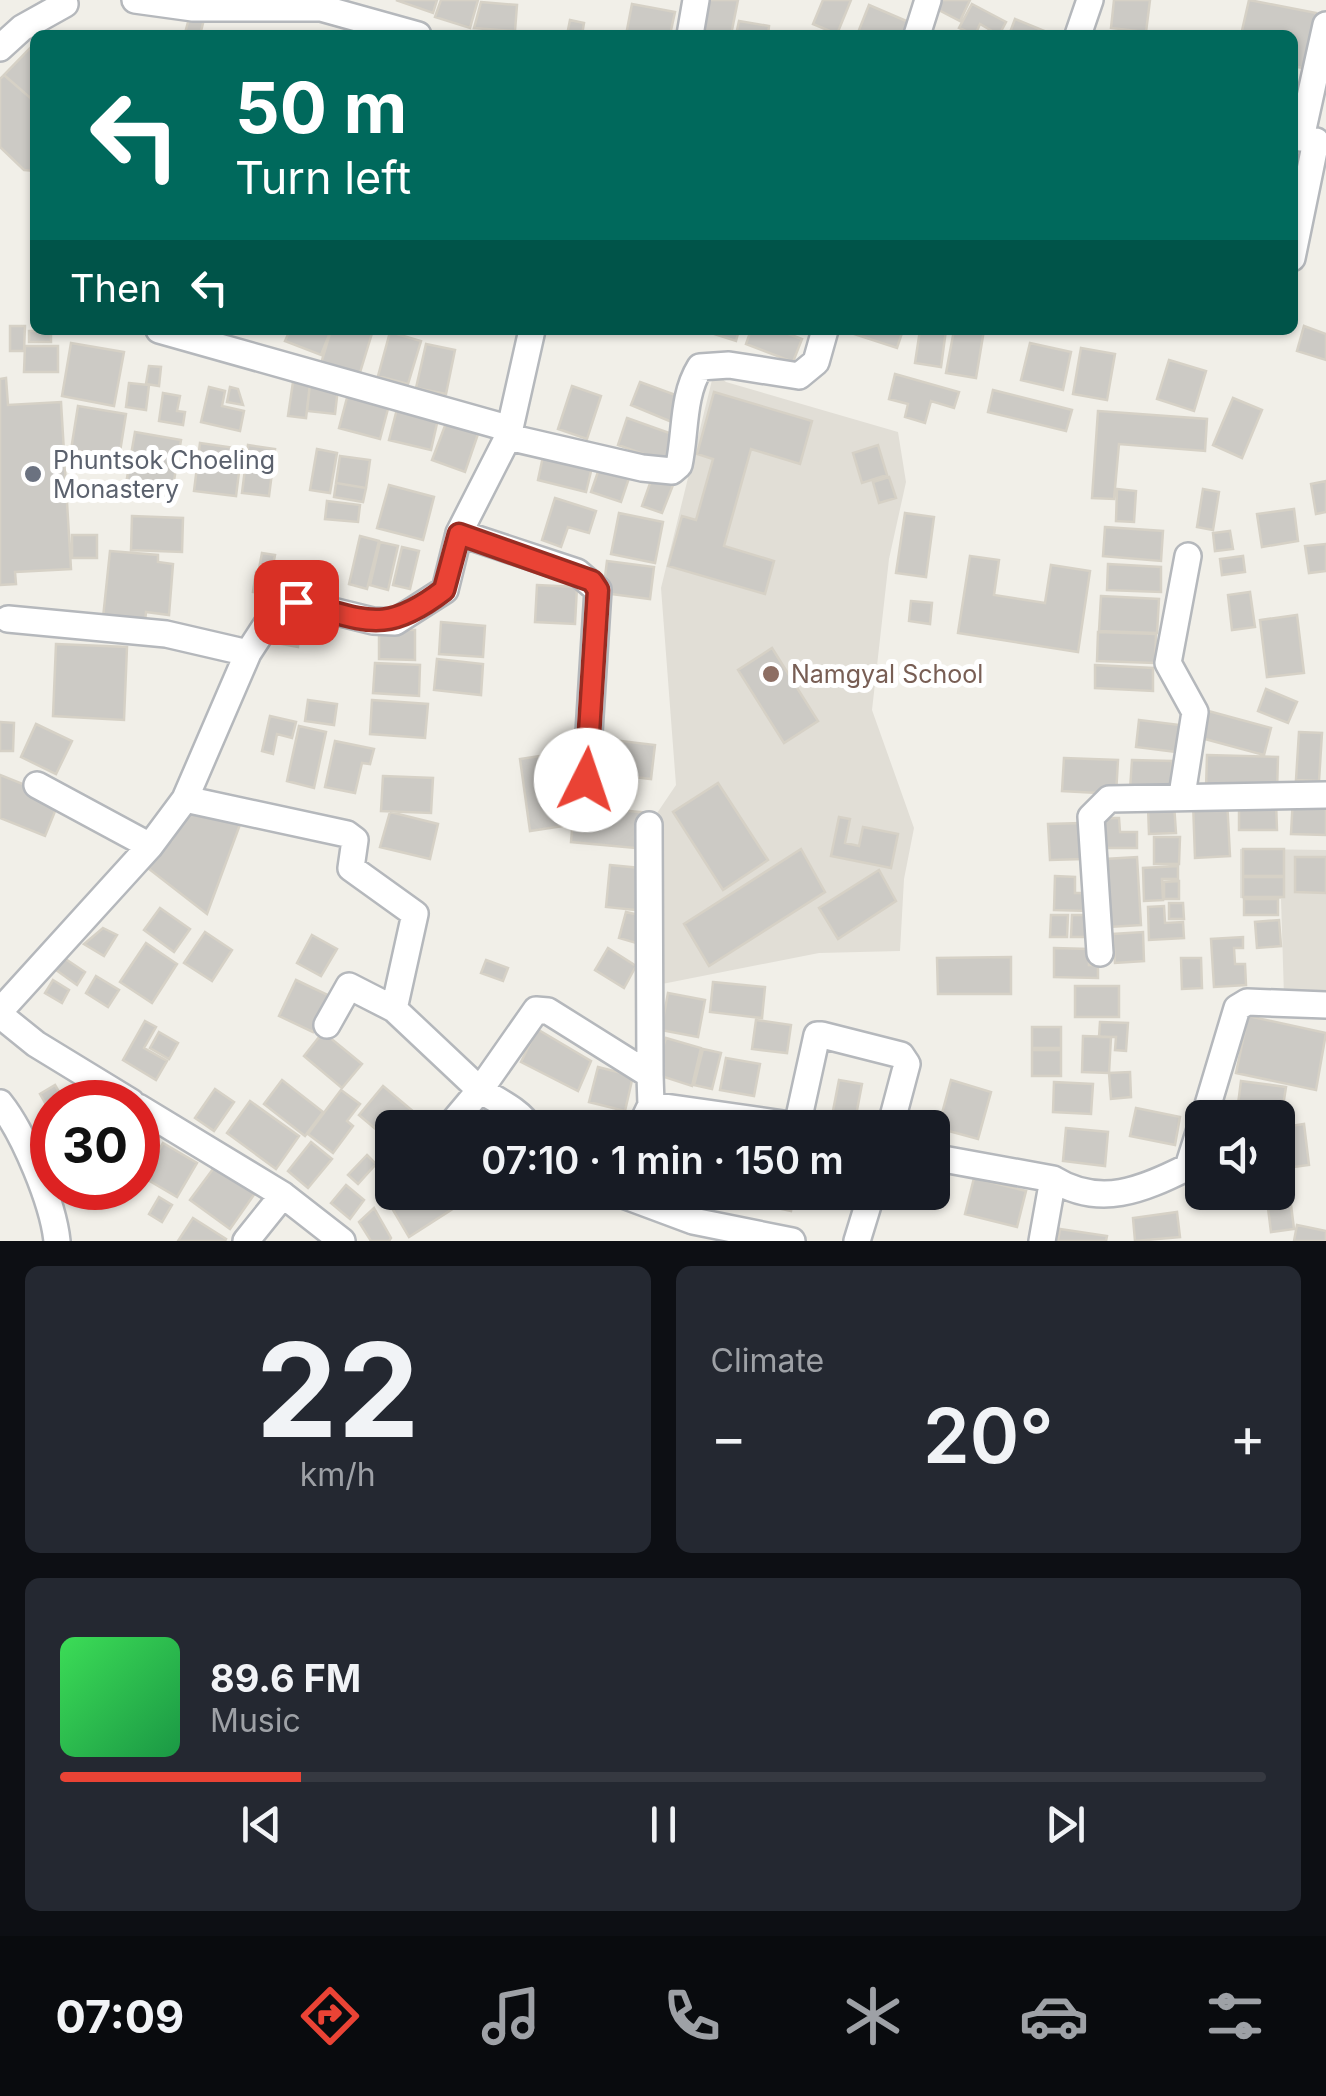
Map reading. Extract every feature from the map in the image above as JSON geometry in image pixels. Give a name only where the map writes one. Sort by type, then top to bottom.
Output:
[{"type":"street","points":[[135,0],[193,8],[388,11],[412,30]]},
{"type":"street","points":[[691,30],[696,0]]},
{"type":"street","points":[[919,30],[928,0]]},
{"type":"street","points":[[1080,30],[1090,0]]},
{"type":"street","points":[[0,48],[22,28],[67,1]]},
{"type":"street","points":[[0,12],[22,28]]},
{"type":"street","points":[[1298,216],[1326,25]]},
{"type":"street","points":[[176,335],[508,432],[642,468],[672,470],[680,465],[688,387],[700,367],[729,365],[799,376],[816,362],[824,335]]},
{"type":"street","points":[[95,1080],[36,1044],[0,1013],[150,846],[185,798],[248,653],[284,604],[296,602],[373,621],[395,622],[414,614],[444,590],[459,534],[508,432],[531,335]]},
{"type":"street","points":[[459,534],[578,572],[598,590],[586,780]]},
{"type":"street","points":[[1182,795],[1195,712],[1168,663],[1188,556]]},
{"type":"street","points":[[8,619],[166,634],[248,653]]},
{"type":"street","points":[[37,785],[150,846]]},
{"type":"street","points":[[1100,952],[1092,818],[1109,799],[1326,794]]},
{"type":"street","points":[[185,798],[347,834],[355,840],[351,868],[414,914],[394,1010]]},
{"type":"street","points":[[647,1110],[650,1075],[649,825]]},
{"type":"street","points":[[327,1025],[349,986],[394,1010],[496,1104],[511,1110]]},
{"type":"street","points":[[1209,1100],[1237,1008],[1247,1002],[1326,1005]]},
{"type":"street","points":[[463,1110],[536,1010],[548,1011],[650,1075]]},
{"type":"street","points":[[802,1110],[817,1035],[822,1035],[901,1055],[907,1064],[895,1110]]},
{"type":"street","points":[[0,1103],[32,1164],[55,1222],[57,1241]]},
{"type":"street","points":[[160,1120],[284,1195],[342,1241]]},
{"type":"street","points":[[950,1161],[1052,1179],[1072,1191],[1100,1198],[1148,1186],[1185,1168]]},
{"type":"street","points":[[1042,1241],[1052,1179]]},
{"type":"street","points":[[246,1241],[284,1195]]},
{"type":"street","points":[[664,1210],[694,1221],[792,1241]]},
{"type":"street","points":[[857,1241],[866,1210]]},
{"type":"shaded area","name":"Namgyal School","points":[[714,372],[726,382],[898,432],[906,482],[889,559],[872,710],[914,828],[904,879],[900,951],[819,953],[657,985],[649,825],[676,785],[661,588]]},
{"type":"shaded area","points":[[1240,849],[1326,850],[1326,995],[1284,996],[1281,899],[1240,898]]},
{"type":"building","points":[[396,0],[437,0],[433,13]]},
{"type":"building","points":[[441,0],[478,0],[470,28],[435,17]]},
{"type":"building","points":[[700,0],[738,0],[732,30],[694,30]]},
{"type":"building","points":[[823,0],[851,0],[839,30],[813,24]]},
{"type":"building","points":[[934,0],[970,0],[960,21],[931,6]]},
{"type":"building","points":[[1114,0],[1150,0],[1146,30],[1111,28]]},
{"type":"building","points":[[1249,0],[1316,13],[1303,68],[1298,67],[1298,30],[1242,30]]},
{"type":"building","points":[[481,2],[517,5],[515,30],[474,28]]},
{"type":"building","points":[[632,4],[675,12],[671,30],[627,30]]},
{"type":"building","points":[[972,4],[1006,22],[1002,30],[990,30],[980,24],[977,30],[959,28]]},
{"type":"building","points":[[869,5],[911,23],[908,30],[859,30]]},
{"type":"building","points":[[190,15],[204,19],[201,30],[186,30]]},
{"type":"building","points":[[1015,19],[1042,30],[1011,30]]},
{"type":"building","points":[[570,20],[584,23],[583,30],[568,30]]},
{"type":"building","points":[[739,21],[769,26],[769,30],[737,30]]},
{"type":"building","points":[[30,48],[30,98],[4,75]]},
{"type":"building","points":[[4,75],[30,98],[30,171],[24,170],[0,147],[0,79]]},
{"type":"building","points":[[10,326],[25,326],[24,351],[10,351]]},
{"type":"building","points":[[1304,326],[1326,334],[1326,360],[1297,351]]},
{"type":"building","points":[[29,331],[30,335],[51,335],[51,342],[29,342]]},
{"type":"building","points":[[288,335],[329,335],[321,355],[285,341]]},
{"type":"building","points":[[330,335],[371,335],[358,379],[320,367]]},
{"type":"building","points":[[389,335],[421,341],[408,384],[378,376]]},
{"type":"building","points":[[749,335],[791,335],[802,339],[793,362],[746,344]]},
{"type":"building","points":[[857,335],[901,335],[897,348]]},
{"type":"building","points":[[919,335],[945,335],[941,367],[915,363]]},
{"type":"building","points":[[953,335],[983,335],[976,378],[946,373]]},
{"type":"building","points":[[71,343],[124,352],[114,406],[62,396]]},
{"type":"building","points":[[1030,343],[1071,352],[1063,390],[1021,380]]},
{"type":"building","points":[[426,344],[455,350],[446,394],[416,388]]},
{"type":"building","points":[[25,346],[58,346],[58,372],[24,372]]},
{"type":"building","points":[[1081,348],[1115,354],[1107,400],[1073,394]]},
{"type":"building","points":[[1169,360],[1206,371],[1194,411],[1157,399]]},
{"type":"building","points":[[149,366],[161,367],[159,386],[146,384]]},
{"type":"building","points":[[895,374],[959,392],[954,408],[931,401],[925,423],[905,417],[908,404],[889,399]]},
{"type":"building","name":"Phuntsok Choeling Monastery","points":[[6,378],[8,405],[61,402],[71,569],[15,572],[16,584],[0,585],[0,379]]},
{"type":"building","points":[[293,382],[310,384],[306,418],[288,416]]},
{"type":"building","points":[[640,382],[681,397],[672,422],[631,405]]},
{"type":"building","points":[[129,383],[149,385],[146,410],[126,407]]},
{"type":"building","points":[[310,384],[338,388],[335,414],[307,411]]},
{"type":"building","points":[[572,386],[601,396],[587,439],[558,429]]},
{"type":"building","points":[[209,387],[225,391],[222,406],[244,411],[240,431],[201,422]]},
{"type":"building","points":[[230,387],[238,389],[243,405],[227,402]]},
{"type":"building","points":[[993,390],[1072,410],[1066,431],[988,412]]},
{"type":"building","points":[[714,392],[812,421],[800,464],[751,449],[724,546],[774,561],[765,594],[668,566],[682,516],[696,520],[713,459],[697,454]]},
{"type":"building","points":[[163,393],[180,396],[177,411],[185,412],[183,425],[159,421]]},
{"type":"building","points":[[348,394],[389,405],[380,439],[339,428]]},
{"type":"building","points":[[1233,398],[1262,410],[1242,458],[1213,445]]},
{"type":"building","points":[[78,406],[126,414],[119,458],[71,450]]},
{"type":"building","points":[[397,409],[438,419],[431,450],[389,440]]},
{"type":"building","points":[[1098,411],[1207,419],[1205,451],[1119,444],[1114,499],[1092,498]]},
{"type":"building","points":[[627,418],[675,435],[666,462],[618,445]]},
{"type":"building","points":[[446,423],[478,434],[465,472],[432,460]]},
{"type":"building","points":[[135,432],[181,440],[172,492],[126,484]]},
{"type":"building","points":[[200,443],[242,449],[236,496],[194,491]]},
{"type":"building","points":[[248,445],[275,449],[269,496],[242,493]]},
{"type":"building","points":[[878,445],[887,475],[862,483],[853,453]]},
{"type":"building","points":[[545,447],[594,459],[586,492],[538,480]]},
{"type":"building","points":[[317,449],[337,453],[330,493],[310,490]]},
{"type":"building","points":[[340,456],[370,460],[366,488],[336,483]]},
{"type":"building","points":[[600,466],[630,475],[621,502],[591,492]]},
{"type":"building","points":[[654,472],[675,480],[662,513],[642,506]]},
{"type":"building","points":[[889,477],[896,498],[879,503],[873,482]]},
{"type":"building","points":[[1326,481],[1326,512],[1316,514],[1311,484]]},
{"type":"building","points":[[336,483],[366,488],[363,502],[334,497]]},
{"type":"building","points":[[389,485],[434,497],[423,540],[377,528]]},
{"type":"building","points":[[1117,489],[1136,491],[1134,522],[1116,521]]},
{"type":"building","points":[[1203,489],[1219,492],[1213,530],[1197,527]]},
{"type":"building","points":[[555,498],[596,511],[589,533],[568,527],[561,547],[542,540]]},
{"type":"building","points":[[327,501],[360,505],[358,522],[325,519]]},
{"type":"building","points":[[1294,509],[1298,541],[1262,547],[1257,514]]},
{"type":"building","points":[[619,513],[663,522],[655,563],[611,554]]},
{"type":"building","points":[[905,513],[934,517],[926,577],[896,573]]},
{"type":"building","points":[[132,516],[183,518],[182,552],[131,550]]},
{"type":"building","points":[[1105,527],[1163,531],[1161,561],[1103,556]]},
{"type":"building","points":[[1230,531],[1233,549],[1215,551],[1213,533]]},
{"type":"building","points":[[72,535],[97,535],[97,558],[72,558]]},
{"type":"building","points":[[360,536],[379,541],[367,589],[349,584]]},
{"type":"building","points":[[380,542],[398,546],[388,590],[370,585]]},
{"type":"building","points":[[1326,544],[1326,571],[1309,573],[1305,546]]},
{"type":"building","points":[[402,547],[419,551],[410,589],[393,585]]},
{"type":"building","points":[[110,551],[158,555],[158,562],[173,564],[169,615],[146,612],[145,622],[103,618]]},
{"type":"building","points":[[262,553],[275,555],[272,571],[259,569]]},
{"type":"building","points":[[970,556],[999,560],[994,595],[1045,603],[1051,565],[1090,571],[1078,652],[958,633]]},
{"type":"building","points":[[1243,556],[1245,572],[1222,575],[1220,559]]},
{"type":"building","points":[[607,561],[654,567],[650,599],[603,593]]},
{"type":"building","points":[[1108,564],[1161,567],[1161,592],[1107,590]]},
{"type":"building","points":[[256,572],[273,575],[269,595],[253,592]]},
{"type":"building","points":[[537,585],[577,587],[575,624],[535,622]]},
{"type":"building","points":[[1250,592],[1255,627],[1232,630],[1228,595]]},
{"type":"building","points":[[1101,596],[1159,599],[1157,633],[1099,631]]},
{"type":"building","points":[[911,601],[932,603],[930,624],[909,621]]},
{"type":"building","points":[[1297,615],[1304,673],[1267,677],[1260,620]]},
{"type":"building","points":[[285,621],[301,623],[298,647],[282,644]]},
{"type":"building","points":[[441,622],[485,626],[483,657],[439,654]]},
{"type":"building","points":[[379,629],[415,630],[415,660],[379,659]]},
{"type":"building","points":[[1098,632],[1156,634],[1155,663],[1097,661]]},
{"type":"building","points":[[56,644],[127,647],[124,720],[53,716]]},
{"type":"building","points":[[772,648],[818,721],[784,743],[738,670]]},
{"type":"building","points":[[437,659],[483,664],[481,695],[434,690]]},
{"type":"building","points":[[375,663],[420,665],[419,696],[373,693]]},
{"type":"building","points":[[1095,665],[1153,668],[1153,691],[1095,688]]},
{"type":"building","points":[[1266,689],[1297,702],[1288,723],[1258,711]]},
{"type":"building","points":[[308,700],[337,704],[334,725],[305,721]]},
{"type":"building","points":[[372,700],[428,704],[425,738],[370,734]]},
{"type":"building","points":[[1201,709],[1271,728],[1264,755],[1194,736]]},
{"type":"building","points":[[270,716],[296,722],[292,738],[277,734],[273,754],[262,751]]},
{"type":"building","points":[[1139,720],[1180,725],[1177,752],[1136,747]]},
{"type":"building","points":[[0,722],[14,723],[13,751],[0,751]]},
{"type":"building","points":[[36,724],[72,741],[56,774],[21,757]]},
{"type":"building","points":[[299,726],[326,732],[314,788],[287,781]]},
{"type":"building","points":[[1299,732],[1322,733],[1319,781],[1296,780]]},
{"type":"building","points":[[596,738],[655,745],[651,779],[592,772]]},
{"type":"building","points":[[335,741],[374,749],[370,764],[362,763],[355,793],[325,787]]},
{"type":"building","points":[[560,753],[570,825],[530,831],[520,759]]},
{"type":"building","points":[[1207,755],[1278,757],[1277,791],[1206,789]]},
{"type":"building","points":[[1064,758],[1118,760],[1116,794],[1062,791]]},
{"type":"building","points":[[1132,760],[1172,761],[1171,792],[1130,790]]},
{"type":"building","points":[[0,775],[60,799],[45,836],[0,818]]},
{"type":"building","points":[[383,776],[433,778],[431,813],[381,811]]},
{"type":"building","points":[[718,783],[768,860],[723,890],[673,812]]},
{"type":"building","points":[[1293,797],[1326,799],[1326,835],[1291,834]]},
{"type":"building","points":[[1227,799],[1230,856],[1195,858],[1193,801]]},
{"type":"building","points":[[1239,802],[1276,802],[1277,830],[1239,830]]},
{"type":"building","points":[[1174,804],[1176,833],[1149,834],[1148,806]]},
{"type":"building","points":[[574,806],[650,813],[646,849],[571,842]]},
{"type":"building","points":[[186,811],[242,819],[207,914],[149,869],[165,836],[172,840]]},
{"type":"building","points":[[390,812],[438,824],[430,859],[380,847]]},
{"type":"building","points":[[839,817],[850,819],[845,843],[859,846],[863,827],[898,834],[891,868],[831,856]]},
{"type":"building","points":[[1100,818],[1119,818],[1120,832],[1137,832],[1137,848],[1101,848]]},
{"type":"building","points":[[1081,823],[1083,859],[1050,860],[1048,824]]},
{"type":"building","points":[[1154,837],[1180,837],[1179,864],[1154,864]]},
{"type":"building","points":[[801,849],[825,892],[709,966],[684,924]]},
{"type":"building","points":[[1243,849],[1284,849],[1284,877],[1243,877]]},
{"type":"building","points":[[1137,857],[1141,925],[1109,927],[1105,859]]},
{"type":"building","points":[[1295,857],[1326,857],[1326,893],[1295,892]]},
{"type":"building","points":[[610,865],[640,868],[646,911],[606,907]]},
{"type":"building","points":[[1178,866],[1178,879],[1162,879],[1163,900],[1144,901],[1143,868]]},
{"type":"building","points":[[879,870],[896,901],[838,939],[819,908]]},
{"type":"building","points":[[1055,876],[1075,877],[1075,893],[1089,893],[1089,911],[1054,910]]},
{"type":"building","points":[[1243,876],[1284,876],[1284,897],[1243,897]]},
{"type":"building","points":[[1179,881],[1179,899],[1164,899],[1164,882]]},
{"type":"building","points":[[1244,899],[1278,899],[1278,915],[1244,915]]},
{"type":"building","points":[[1169,903],[1183,903],[1184,919],[1169,919]]},
{"type":"building","points":[[1164,906],[1165,923],[1183,922],[1184,938],[1149,940],[1148,907]]},
{"type":"building","points":[[160,908],[190,929],[174,952],[144,930]]},
{"type":"building","points":[[626,912],[648,917],[643,945],[619,938]]},
{"type":"building","points":[[1051,915],[1068,915],[1067,937],[1050,937]]},
{"type":"building","points":[[1072,915],[1089,915],[1089,937],[1071,937]]},
{"type":"building","points":[[1279,920],[1281,946],[1257,948],[1255,922]]},
{"type":"building","points":[[103,928],[117,935],[104,956],[84,944]]},
{"type":"building","points":[[205,932],[232,950],[212,981],[184,963]]},
{"type":"building","points":[[1143,932],[1144,961],[1115,963],[1113,934]]},
{"type":"building","points":[[312,935],[337,949],[321,976],[297,963]]},
{"type":"building","points":[[1243,937],[1243,948],[1234,948],[1235,964],[1245,964],[1246,985],[1214,987],[1211,939]]},
{"type":"building","points":[[146,943],[177,964],[152,1003],[120,982]]},
{"type":"building","points":[[608,948],[636,966],[624,988],[595,970]]},
{"type":"building","points":[[1054,948],[1089,949],[1089,965],[1098,965],[1098,978],[1054,977]]},
{"type":"building","points":[[1011,957],[1011,994],[938,994],[937,958]]},
{"type":"building","points":[[64,958],[85,972],[77,985],[56,970]]},
{"type":"building","points":[[1181,958],[1201,958],[1202,988],[1182,989]]},
{"type":"building","points":[[486,960],[508,968],[503,981],[481,973]]},
{"type":"building","points":[[96,976],[119,990],[108,1007],[86,993]]},
{"type":"building","points":[[53,980],[69,990],[62,1003],[45,993]]},
{"type":"building","points":[[296,980],[330,996],[313,1032],[279,1016]]},
{"type":"building","points":[[713,982],[765,987],[762,1018],[710,1012]]},
{"type":"building","points":[[1075,986],[1119,986],[1119,1017],[1075,1017]]},
{"type":"building","points":[[668,993],[705,1000],[698,1037],[661,1030]]},
{"type":"building","points":[[1248,1016],[1326,1033],[1316,1090],[1236,1073]]},
{"type":"building","points":[[756,1020],[791,1025],[787,1053],[752,1049]]},
{"type":"building","points":[[145,1021],[156,1027],[144,1048],[167,1061],[156,1080],[123,1060]]},
{"type":"building","points":[[1100,1022],[1128,1023],[1126,1051],[1115,1050],[1116,1037],[1099,1037]]},
{"type":"building","points":[[1032,1027],[1061,1027],[1061,1048],[1032,1048]]},
{"type":"building","points":[[537,1029],[591,1061],[578,1091],[521,1062]]},
{"type":"building","points":[[159,1032],[178,1043],[169,1059],[150,1048]]},
{"type":"building","points":[[323,1032],[362,1064],[342,1088],[304,1056]]},
{"type":"building","points":[[1083,1036],[1111,1037],[1109,1073],[1082,1072]]},
{"type":"building","points":[[666,1038],[701,1048],[692,1086],[655,1074]]},
{"type":"building","points":[[703,1049],[721,1053],[712,1089],[694,1085]]},
{"type":"building","points":[[1032,1050],[1061,1050],[1061,1076],[1032,1076]]},
{"type":"building","points":[[726,1058],[760,1064],[754,1096],[720,1090]]},
{"type":"building","points":[[598,1067],[633,1076],[625,1110],[589,1102]]},
{"type":"building","points":[[1130,1072],[1131,1097],[1111,1099],[1109,1073]]},
{"type":"building","points":[[282,1080],[323,1112],[305,1136],[264,1104]]},
{"type":"building","points":[[839,1080],[862,1084],[857,1110],[833,1110]]},
{"type":"building","points":[[951,1080],[991,1092],[978,1139],[950,1131],[950,1110],[943,1110]]},
{"type":"building","points":[[1241,1081],[1286,1087],[1284,1100],[1239,1100]]},
{"type":"building","points":[[1054,1082],[1093,1084],[1091,1114],[1053,1112]]},
{"type":"building","points":[[383,1086],[411,1110],[375,1110],[375,1128],[359,1115]]},
{"type":"building","points":[[215,1089],[234,1102],[214,1131],[195,1118]]},
{"type":"building","points":[[341,1090],[360,1104],[347,1121],[353,1126],[333,1153],[308,1134]]},
{"type":"building","points":[[250,1101],[299,1136],[276,1169],[227,1133]]},
{"type":"building","points":[[1136,1108],[1180,1117],[1175,1145],[1130,1136]]},
{"type":"building","points":[[1304,1124],[1309,1165],[1295,1167],[1295,1125]]},
{"type":"building","points":[[1066,1128],[1108,1132],[1105,1166],[1063,1161]]},
{"type":"building","points":[[311,1142],[332,1159],[308,1188],[288,1171]]},
{"type":"building","points":[[163,1143],[197,1163],[177,1197],[160,1187]]},
{"type":"building","points":[[367,1155],[375,1163],[358,1184],[348,1175]]},
{"type":"building","points":[[219,1161],[258,1189],[230,1229],[190,1200]]},
{"type":"building","points":[[974,1178],[1026,1191],[1017,1227],[965,1214]]},
{"type":"building","points":[[346,1185],[364,1200],[350,1219],[331,1203]]},
{"type":"building","points":[[160,1198],[172,1205],[162,1222],[149,1214],[160,1210]]},
{"type":"building","points":[[374,1208],[391,1238],[371,1241],[359,1222]]},
{"type":"building","points":[[393,1210],[451,1210],[409,1237]]},
{"type":"building","points":[[1268,1210],[1292,1210],[1294,1229],[1271,1232]]},
{"type":"building","points":[[1177,1212],[1180,1237],[1135,1241],[1133,1218]]},
{"type":"building","points":[[193,1218],[226,1239],[225,1241],[178,1241]]},
{"type":"building","points":[[1297,1225],[1326,1231],[1326,1241],[1294,1241]]},
{"type":"building","points":[[1060,1229],[1107,1236],[1106,1241],[1058,1241]]},
{"type":"place","name":"Phuntsok Choeling Monastery","points":[[33,474]]},
{"type":"place","name":"Namgyal School","points":[[771,674]]},
{"type":"route","points":[[296,602],[373,621],[395,622],[414,614],[444,590],[459,534],[578,572],[598,590],[586,780]]}]
